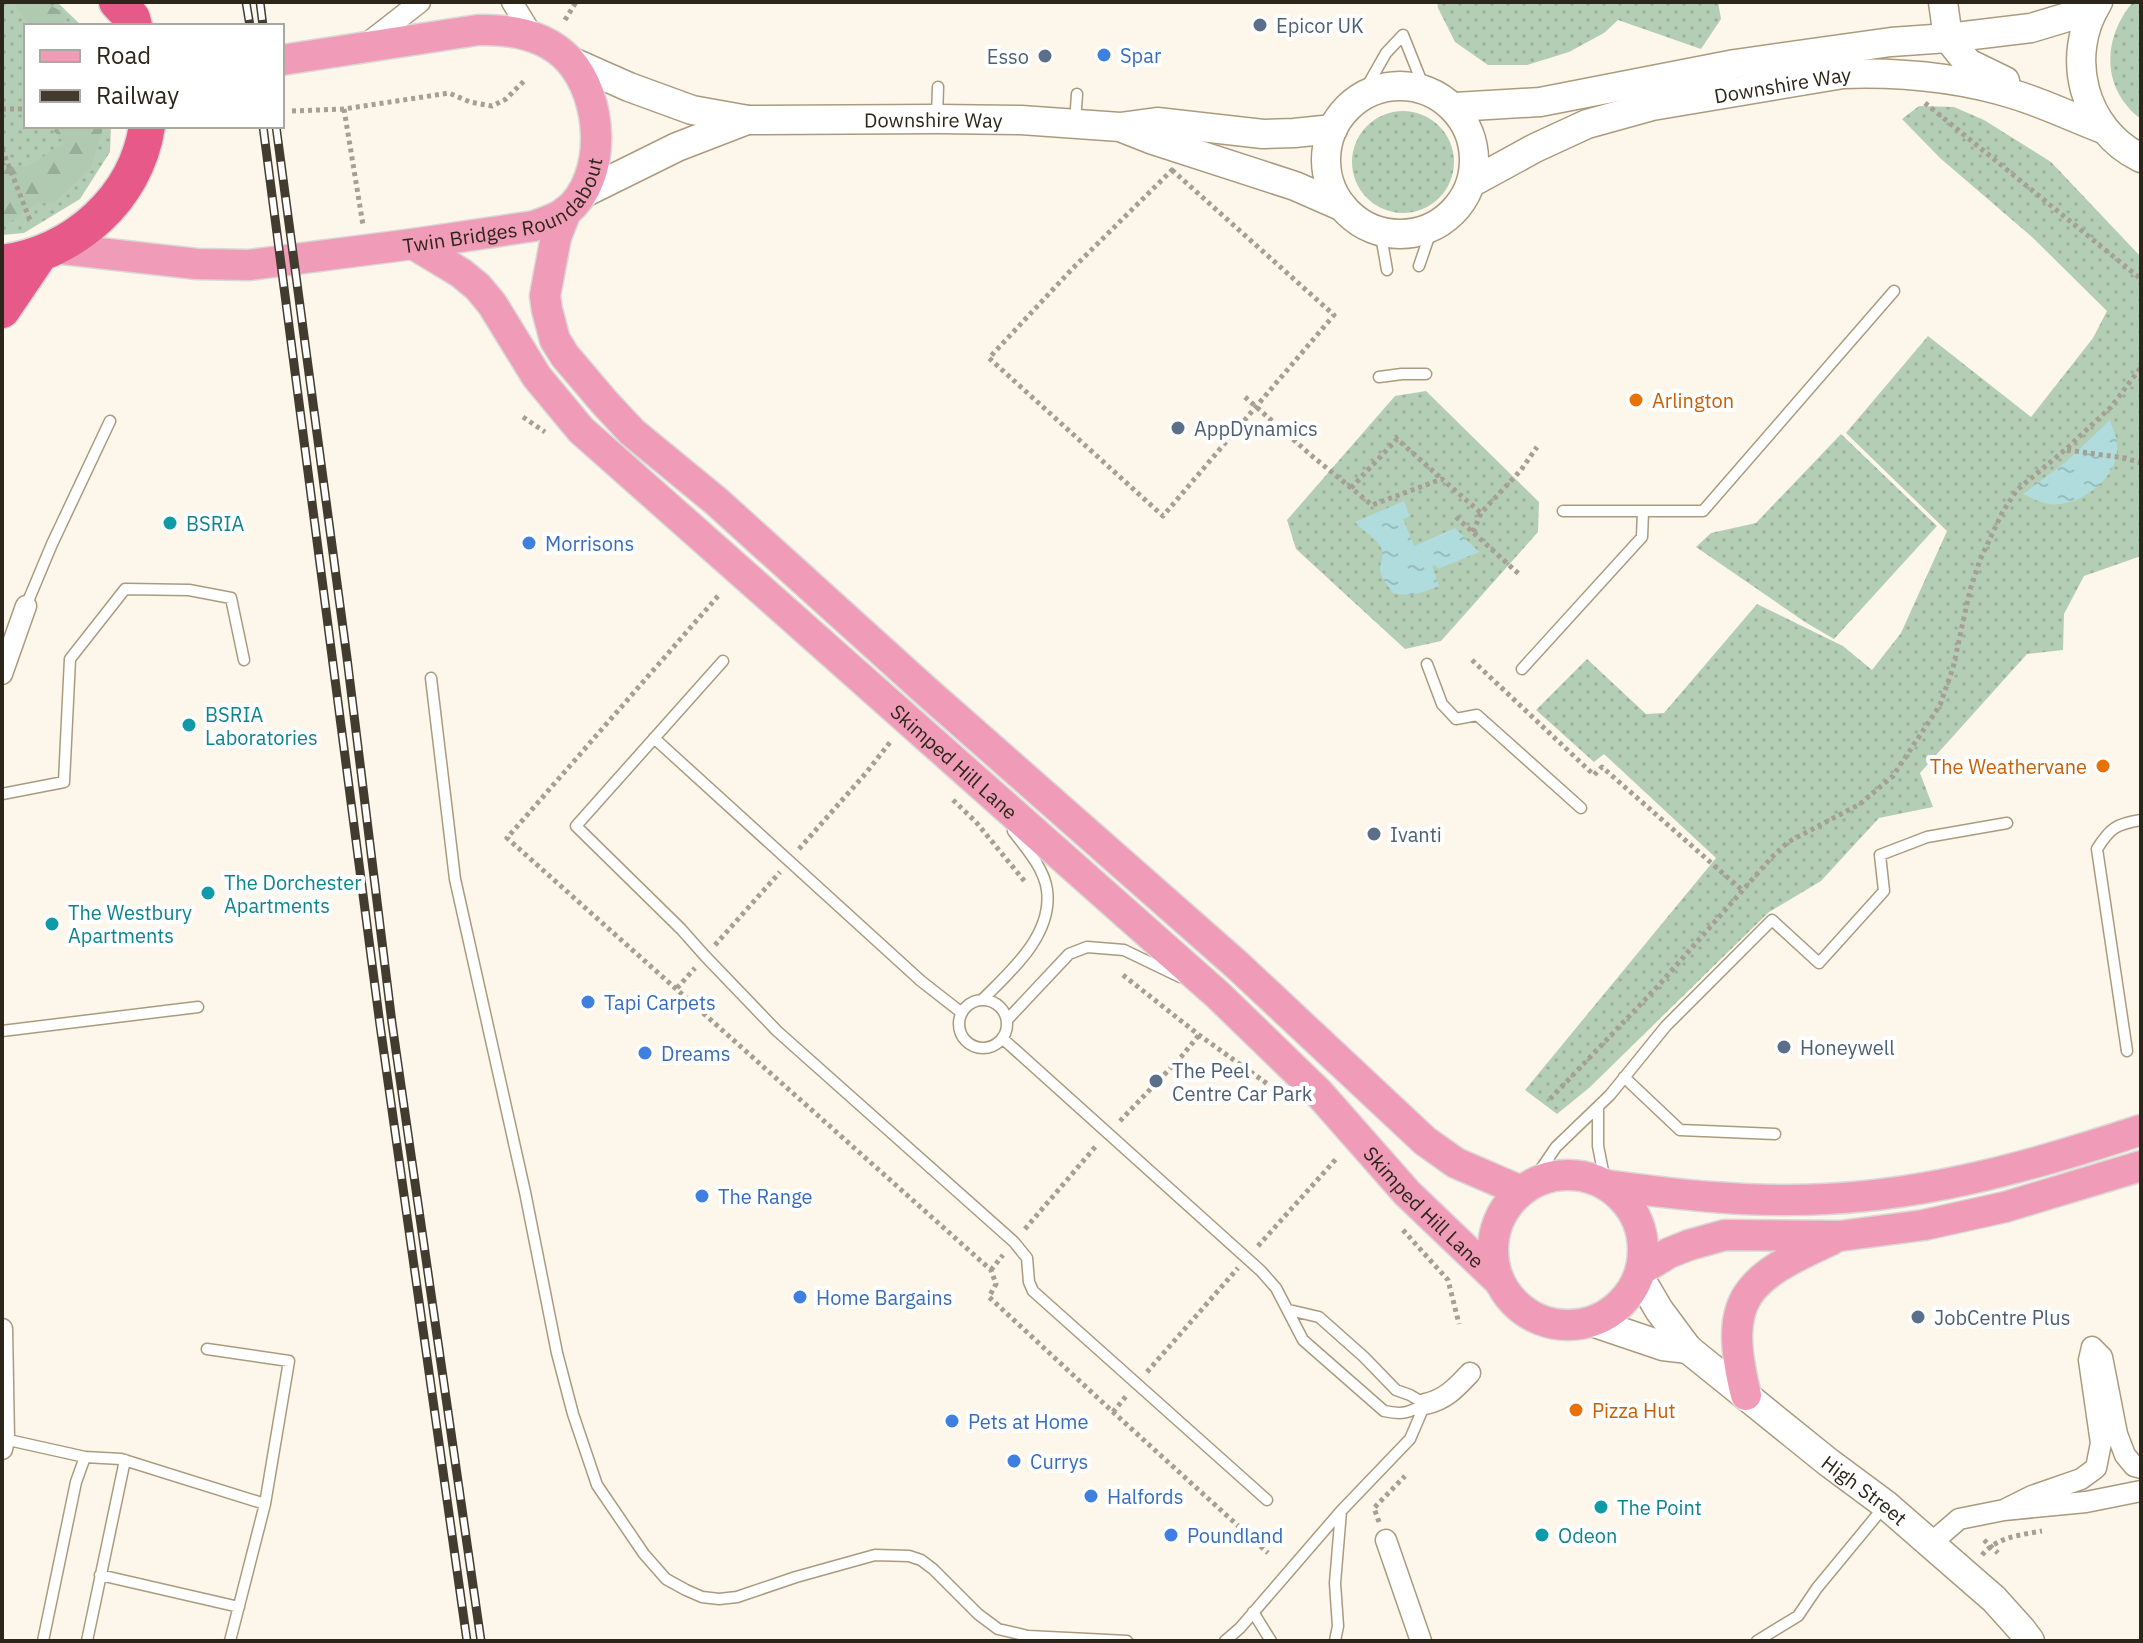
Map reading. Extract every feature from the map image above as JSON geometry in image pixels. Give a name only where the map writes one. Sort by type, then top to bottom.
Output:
[{"type":"highway","name":"Twin Bridges Roundabout","points":[[2,263],[47,251],[82,231],[114,203],[138,161],[146,128]]},
{"type":"highway","points":[[2,310],[47,251]]},
{"type":"main road","name":"Twin Bridges Roundabout","points":[[47,251],[197,264],[249,265],[413,244],[534,226],[574,203],[591,174],[596,127],[586,91],[568,60],[545,42],[518,32],[478,30],[284,60]]},
{"type":"main road","name":"Skimped Hill Lane","points":[[574,203],[556,237],[545,296],[551,327],[560,348],[577,372],[632,432],[716,501],[1237,965],[1425,1141],[1456,1163],[1525,1188]]},
{"type":"main road","name":"Skimped Hill Lane","points":[[413,244],[478,287],[537,377],[581,430],[1218,995],[1318,1092],[1407,1193],[1499,1281]]},
{"type":"main road","points":[[1606,1185],[1696,1197],[1742,1199],[1827,1199],[1876,1195],[1938,1186],[2031,1165],[2141,1130]]},
{"type":"main road","points":[[1640,1273],[1689,1245],[1725,1235],[1840,1236],[1924,1225],[2094,1182],[2141,1166]]},
{"type":"main road","points":[[1555,1175],[1584,1176],[1606,1185],[1632,1209],[1643,1236],[1640,1273],[1633,1289],[1619,1307],[1592,1322],[1571,1326],[1542,1321],[1517,1305],[1499,1281],[1493,1257],[1496,1229],[1509,1204],[1525,1188],[1555,1175]]},
{"type":"main road","points":[[1746,1395],[1737,1354],[1736,1330],[1745,1298],[1764,1276],[1793,1258],[1840,1236]]},
{"type":"street","points":[[362,47],[420,2]]},
{"type":"street","points":[[512,2],[534,38]]},
{"type":"street","points":[[1943,2],[1948,38],[1968,63],[2103,129],[2141,158]]},
{"type":"street","points":[[2096,5],[2089,18],[2080,55],[2081,77],[2103,129]]},
{"type":"street","name":"Downshire Way","points":[[1455,107],[1540,102],[1735,64],[1891,42],[2031,28],[2096,5]]},
{"type":"street","name":"Downshire Way","points":[[568,60],[692,110],[748,120],[1021,120],[1120,127],[1157,122],[1263,134],[1333,129]]},
{"type":"street","name":"Downshire Way","points":[[1471,183],[1587,124],[1652,106],[1843,74],[1908,76],[1990,88],[2020,96],[2103,129]]},
{"type":"street","points":[[1408,86],[1425,90],[1455,107],[1473,145],[1471,183],[1459,206],[1443,222],[1414,234],[1390,234],[1362,224],[1343,207],[1333,193],[1326,168],[1327,147],[1333,129],[1346,109],[1361,97],[1377,89],[1408,86]]},
{"type":"street","name":"Downshire Way","points":[[574,203],[677,147],[748,120]]},
{"type":"street","name":"Downshire Way","points":[[1120,127],[1295,186],[1343,207]]},
{"type":"street","points":[[2,674],[26,606]]},
{"type":"street","name":"High Street","points":[[1640,1273],[1659,1310],[1688,1349],[1886,1505],[1994,1599],[2030,1641]]},
{"type":"street","name":"High Street","points":[[1592,1322],[1663,1346],[1688,1349]]},
{"type":"street","points":[[2,1329],[3,1444]]},
{"type":"street","points":[[2004,1510],[2032,1496],[2081,1479],[2096,1468],[2101,1443],[2089,1360],[2092,1347],[2102,1357],[2117,1434],[2125,1455],[2134,1466],[2141,1468]]},
{"type":"street","points":[[1425,1404],[1447,1396],[1470,1373]]},
{"type":"street","points":[[1929,1545],[1959,1519],[2004,1510],[2086,1502],[2141,1491]]},
{"type":"street","points":[[1386,1540],[1421,1641]]},
{"type":"lane","points":[[1361,97],[1386,53],[1403,35],[1425,90]]},
{"type":"lane","points":[[937,119],[938,87]]},
{"type":"lane","points":[[1075,125],[1077,94]]},
{"type":"lane","points":[[1419,266],[1433,225]]},
{"type":"lane","points":[[1380,230],[1387,270]]},
{"type":"lane","points":[[1563,511],[1703,511],[1894,291]]},
{"type":"lane","points":[[1379,377],[1426,374]]},
{"type":"lane","points":[[26,606],[110,421]]},
{"type":"lane","points":[[1522,669],[1642,537],[1643,511]]},
{"type":"lane","points":[[2,794],[64,782],[70,659],[125,589],[189,590],[231,598],[244,660]]},
{"type":"lane","points":[[723,661],[576,826],[681,929],[777,1031],[1014,1242],[1027,1258],[1033,1291],[1267,1500]]},
{"type":"lane","points":[[1427,664],[1442,704],[1456,719],[1477,715],[1581,808]]},
{"type":"lane","points":[[431,678],[455,879],[525,1192],[557,1353],[597,1485],[644,1554],[666,1579],[694,1594],[719,1599],[737,1597],[875,1555],[909,1556],[933,1569],[978,1614],[998,1629],[1028,1636],[1127,1641]]},
{"type":"lane","points":[[654,738],[921,981],[962,1013]]},
{"type":"lane","points":[[962,766],[1033,856],[1047,889],[1047,910],[1039,936],[982,1000],[970,1004],[962,1013],[960,1027],[965,1039],[984,1047],[1002,1038],[1007,1020],[1001,1007],[982,1000]]},
{"type":"lane","points":[[2127,1051],[2097,849],[2107,832],[2122,823],[2141,820]]},
{"type":"lane","points":[[1525,1188],[1556,1147],[1598,1107],[1666,1026],[1772,920],[1819,963],[1884,891],[1880,855],[1927,837],[2007,823]]},
{"type":"lane","points":[[1007,1020],[1069,954],[1087,947],[1124,950],[1218,995]]},
{"type":"lane","points":[[2,1031],[198,1007]]},
{"type":"lane","points":[[1002,1038],[1247,1258],[1276,1288],[1303,1340],[1384,1411],[1409,1413],[1425,1404]]},
{"type":"lane","points":[[1624,1077],[1680,1130],[1775,1134]]},
{"type":"lane","points":[[1598,1107],[1598,1146],[1606,1185]]},
{"type":"lane","points":[[1289,1310],[1319,1317],[1396,1390],[1425,1404]]},
{"type":"lane","points":[[207,1349],[289,1361],[265,1504],[230,1641]]},
{"type":"lane","points":[[1225,1641],[1410,1439],[1425,1404]]},
{"type":"lane","points":[[3,1444],[125,1460],[265,1504]]},
{"type":"lane","points":[[43,1641],[76,1482],[85,1457]]},
{"type":"lane","points":[[87,1641],[125,1460]]},
{"type":"lane","points":[[1757,1641],[1798,1616],[1817,1588],[1886,1505]]},
{"type":"lane","points":[[1335,1641],[1338,1626],[1335,1583],[1341,1511]]},
{"type":"lane","points":[[100,1575],[239,1607]]},
{"type":"lane","points":[[1253,1612],[1271,1641]]},
{"type":"path","points":[[565,20],[576,2]]},
{"type":"path","points":[[292,111],[344,109],[449,93],[470,102],[492,106],[506,99],[525,80]]},
{"type":"path","points":[[1921,100],[2141,279]]},
{"type":"path","points":[[2,109],[24,109]]},
{"type":"path","points":[[344,109],[363,225]]},
{"type":"path","points":[[2,149],[30,220]]},
{"type":"path","points":[[1172,170],[1334,315],[1256,407],[1163,516],[989,358],[1073,268],[1172,170]]},
{"type":"path","points":[[1550,1099],[1658,986],[1788,842],[1860,804],[1893,776],[1940,705],[1953,668],[1970,590],[1993,527],[2017,490],[2111,407],[2141,367]]},
{"type":"path","points":[[1245,397],[1372,505],[1442,479]]},
{"type":"path","points":[[1351,488],[1397,439],[1481,513]]},
{"type":"path","points":[[1473,532],[1481,513],[1521,470],[1537,447]]},
{"type":"path","points":[[2066,449],[2141,463]]},
{"type":"path","points":[[1456,517],[1520,575]]},
{"type":"path","points":[[1472,660],[1594,775],[1602,767],[1742,890]]},
{"type":"path","points":[[880,755],[891,741]]},
{"type":"path","points":[[1123,975],[1272,1087]]},
{"type":"path","points":[[677,988],[991,1270],[996,1284],[989,1297],[1268,1553]]},
{"type":"path","points":[[991,1270],[1094,1148],[1110,1135],[1199,1035]]},
{"type":"path","name":"Skimped Hill Lane","points":[[1328,1148],[1346,1168]]},
{"type":"path","points":[[1113,1412],[1337,1158]]},
{"type":"path","name":"Skimped Hill Lane","points":[[1395,1221],[1448,1280],[1459,1324]]},
{"type":"path","points":[[1386,1540],[1374,1508],[1405,1476]]},
{"type":"path","points":[[1984,1540],[1998,1553]]},
{"type":"green space","points":[[2,2],[57,2],[80,24],[24,24],[24,128],[111,128],[110,152],[80,199],[24,233],[2,235]]},
{"type":"green space","points":[[13,2],[44,2],[66,14],[64,24],[27,22]]},
{"type":"green space","points":[[1437,2],[1718,2],[1721,19],[1701,49],[1618,20],[1604,33],[1569,52],[1527,65],[1488,65],[1455,42]]},
{"type":"green space","points":[[2133,2],[2141,2],[2141,119],[2119,93],[2110,63],[2116,31]]},
{"type":"green space","points":[[1919,106],[1954,107],[1984,120],[2051,162],[2141,257],[2141,556],[2084,576],[2064,614],[2063,650],[2027,654],[1920,773],[1933,807],[1879,818],[1821,881],[1769,912],[1589,1088],[1557,1114],[1525,1090],[1716,858],[1604,754],[1594,762],[1536,710],[1587,659],[1646,714],[1664,713],[1757,604],[1843,646],[1872,670],[1901,633],[1947,531],[1846,433],[1928,336],[2031,417],[2093,338],[2107,311],[2032,237],[1940,158],[1902,119]]},
{"type":"green space","points":[[1403,111],[1422,115],[1439,126],[1450,143],[1454,162],[1450,181],[1439,198],[1422,209],[1403,213],[1384,209],[1367,198],[1356,181],[1352,162],[1356,143],[1367,126],[1384,115]]},
{"type":"green space","points":[[56,128],[103,128],[91,168],[55,202],[36,204],[2,228],[2,167],[28,166],[64,143],[54,131]]},
{"type":"green space","points":[[1426,391],[1539,502],[1538,532],[1441,641],[1405,649],[1296,549],[1287,520],[1395,396]]},
{"type":"green space","points":[[1841,434],[1937,526],[1834,639],[1696,547],[1711,533],[1756,523]]},
{"type":"water","points":[[2110,420],[2117,442],[2116,456],[2113,466],[2099,485],[2081,498],[2060,504],[2045,503],[2023,494],[2067,461]]},
{"type":"water","points":[[1404,501],[1410,516],[1403,519],[1414,546],[1455,528],[1479,552],[1438,569],[1432,566],[1439,586],[1411,594],[1393,593],[1381,573],[1383,555],[1380,546],[1355,522]]},
{"type":"railway","points":[[246,2],[250,24]]},
{"type":"railway","points":[[260,2],[263,24]]},
{"type":"railway","points":[[263,128],[380,1025],[467,1641]]},
{"type":"railway","points":[[276,128],[392,1023],[481,1641]]},
{"type":"place","name":"Epicor UK","points":[[1260,25]]},
{"type":"place","name":"Spar","points":[[1104,55]]},
{"type":"place","name":"Esso","points":[[1045,56]]},
{"type":"place","name":"Arlington","points":[[1636,400]]},
{"type":"place","name":"AppDynamics","points":[[1178,428]]},
{"type":"place","name":"BSRIA","points":[[170,523]]},
{"type":"place","name":"Morrisons","points":[[529,543]]},
{"type":"place","name":"BSRIA Laboratories","points":[[189,725]]},
{"type":"place","name":"The Weathervane","points":[[2103,766]]},
{"type":"place","name":"Ivanti","points":[[1374,834]]},
{"type":"place","name":"The Dorchester Apartments","points":[[208,893]]},
{"type":"place","name":"The Westbury Apartments","points":[[52,924]]},
{"type":"place","name":"Tapi Carpets","points":[[588,1002]]},
{"type":"place","name":"Honeywell","points":[[1784,1047]]},
{"type":"place","name":"Dreams","points":[[645,1053]]},
{"type":"place","name":"The Peel Centre Car Park","points":[[1156,1081]]},
{"type":"place","name":"The Range","points":[[702,1196]]},
{"type":"place","name":"Home Bargains","points":[[800,1297]]},
{"type":"place","name":"JobCentre Plus","points":[[1918,1317]]},
{"type":"place","name":"Pizza Hut","points":[[1576,1410]]},
{"type":"place","name":"Pets at Home","points":[[952,1421]]},
{"type":"place","name":"Currys","points":[[1014,1461]]},
{"type":"place","name":"Halfords","points":[[1091,1496]]},
{"type":"place","name":"The Point","points":[[1601,1507]]},
{"type":"place","name":"Poundland","points":[[1171,1535]]},
{"type":"place","name":"Odeon","points":[[1542,1535]]}]
